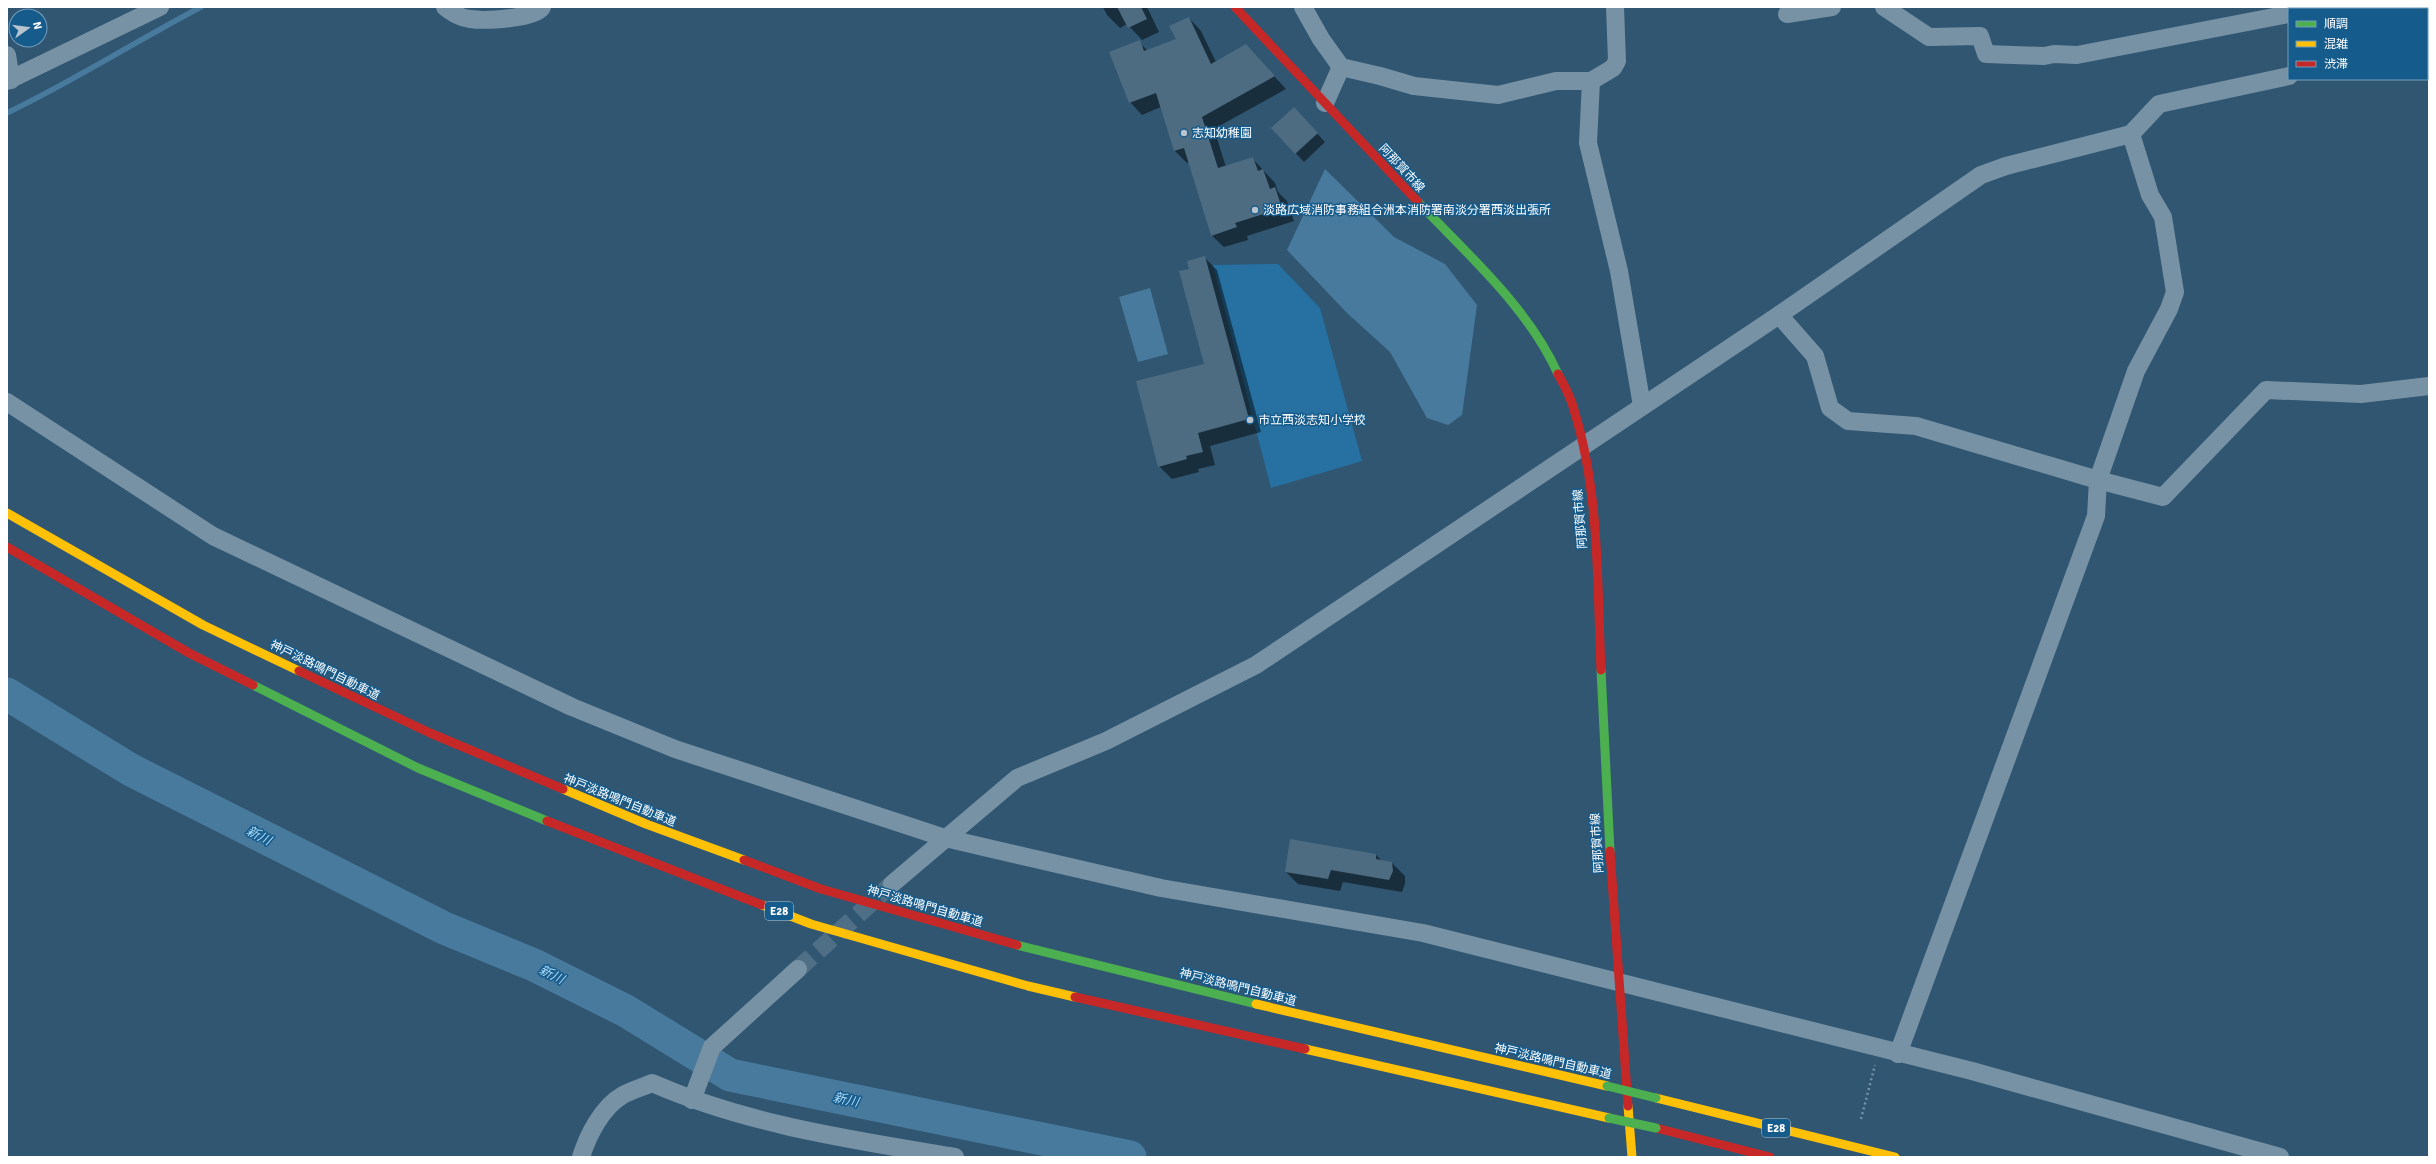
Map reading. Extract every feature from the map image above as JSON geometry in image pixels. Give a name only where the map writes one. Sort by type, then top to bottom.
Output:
[{"type":"main road","name":"阿那賀市線","points":[[1235,7],[1513,303],[1548,352],[1574,408],[1584,445],[1594,530],[1607,809],[1632,1157]]},
{"type":"main road","name":"神戸淡路鳴門自動車道","points":[[7,513],[202,625],[430,733],[646,824],[820,889],[1035,950],[1384,1035],[1607,1086],[1895,1157]]},
{"type":"main road","name":"E28","points":[[7,546],[190,654],[418,768],[634,857],[812,924],[1028,986],[1656,1128],[1770,1157]]},
{"type":"street","points":[[7,55],[9,80],[160,7]]},
{"type":"street","points":[[445,7],[456,15],[471,19],[521,17],[533,14],[542,7]]},
{"type":"street","points":[[1303,7],[1321,39],[1341,67],[1414,86],[1498,95],[1556,81],[1591,81],[1613,68],[1617,61],[1615,7]]},
{"type":"street","points":[[1787,14],[1832,7]]},
{"type":"street","points":[[1882,7],[1929,37],[1980,36],[1986,54],[2044,56],[2054,54],[2077,55],[2115,49],[2288,14]]},
{"type":"street","points":[[1325,103],[1341,67]]},
{"type":"street","points":[[892,884],[1017,778],[1106,741],[1256,665],[1779,315],[1981,175],[2006,166],[2130,134],[2159,104],[2288,76]]},
{"type":"street","points":[[1591,81],[1588,143],[1619,271],[1642,406]]},
{"type":"street","points":[[1898,1054],[2096,516],[2098,480],[2136,371],[2169,309],[2175,292],[2163,217],[2150,195],[2130,134]]},
{"type":"street","points":[[1779,315],[1815,356],[1830,408],[1848,421],[1916,426],[2098,480],[2163,497],[2266,390],[2361,394],[2429,386]]},
{"type":"street","points":[[7,402],[213,536],[572,707],[675,749],[945,838],[1161,888],[1423,933],[1898,1054],[1972,1071],[2280,1157]]},
{"type":"street","points":[[692,1100],[712,1047],[798,969]]},
{"type":"street","points":[[581,1157],[600,1118],[622,1096],[652,1083],[692,1100],[814,1133],[956,1157]]},
{"type":"path","points":[[1862,1119],[1879,1048]]},
{"type":"shaded area","points":[[1325,169],[1394,237],[1445,264],[1477,305],[1462,415],[1448,425],[1427,418],[1390,352],[1347,313],[1287,250]]},
{"type":"shaded area","points":[[1278,264],[1320,308],[1362,461],[1271,488],[1213,265]]},
{"type":"shaded area","points":[[1150,288],[1168,354],[1138,362],[1119,297]]},
{"type":"building","points":[[1117,7],[1141,7],[1147,19],[1128,28]]},
{"type":"building","points":[[1189,17],[1211,64],[1246,44],[1275,76],[1202,117],[1218,168],[1253,157],[1258,171],[1263,169],[1270,189],[1275,187],[1282,208],[1235,223],[1237,227],[1211,236],[1184,148],[1174,151],[1156,93],[1129,103],[1109,52],[1140,40],[1144,51],[1176,39],[1169,26]]},
{"type":"building","points":[[1294,107],[1318,133],[1295,154],[1271,128]]},
{"type":"building","points":[[1205,256],[1249,419],[1198,433],[1203,452],[1186,456],[1187,459],[1158,467],[1136,381],[1204,364],[1179,271],[1189,269],[1187,261]]},
{"type":"building","points":[[1290,839],[1376,854],[1376,859],[1392,862],[1393,871],[1389,880],[1331,870],[1328,879],[1285,872]]},
{"type":"waterway","points":[[7,113],[56,88],[201,7]]},
{"type":"waterway","name":"新川","points":[[7,694],[131,770],[444,928],[534,965],[626,1011],[730,1075],[1130,1157]]},
{"type":"tunnel","points":[[798,969],[892,884]]},
{"type":"traffic: fast","points":[[1418,202],[1496,283],[1514,304],[1530,326],[1558,374]]},
{"type":"traffic: fast","points":[[1601,670],[1610,851]]},
{"type":"traffic: fast","points":[[253,685],[418,768],[547,821]]},
{"type":"traffic: fast","points":[[1017,945],[1256,1004]]},
{"type":"traffic: fast","points":[[1607,1086],[1656,1098]]},
{"type":"traffic: fast","points":[[1609,1118],[1656,1128]]},
{"type":"traffic: slow","points":[[7,513],[203,625],[299,671]]},
{"type":"traffic: slow","points":[[563,789],[646,824],[744,860]]},
{"type":"traffic: slow","points":[[762,905],[811,924],[1028,986],[1075,997]]},
{"type":"traffic: slow","points":[[1256,1004],[1607,1086]]},
{"type":"traffic: slow","points":[[1305,1049],[1609,1118]]},
{"type":"traffic: slow","points":[[1656,1098],[1895,1157]]},
{"type":"traffic: slow","points":[[1628,1106],[1632,1157]]},
{"type":"traffic: jam","points":[[1235,7],[1418,202]]},
{"type":"traffic: jam","points":[[1558,374],[1573,405],[1589,474],[1596,539],[1601,670]]},
{"type":"traffic: jam","points":[[7,547],[189,653],[253,685]]},
{"type":"traffic: jam","points":[[299,671],[430,733],[563,789]]},
{"type":"traffic: jam","points":[[547,821],[762,905]]},
{"type":"traffic: jam","points":[[1610,851],[1628,1106]]},
{"type":"traffic: jam","points":[[744,860],[821,889],[1017,945]]},
{"type":"traffic: jam","points":[[1075,997],[1305,1049]]},
{"type":"traffic: jam","points":[[1656,1128],[1770,1157]]},
{"type":"place","name":"志知幼稚園","points":[[1184,133]]},
{"type":"place","name":"淡路広域消防事務組合洲本消防署南淡分署西淡出張所","points":[[1255,210]]},
{"type":"place","name":"市立西淡志知小学校","points":[[1250,420]]}]
